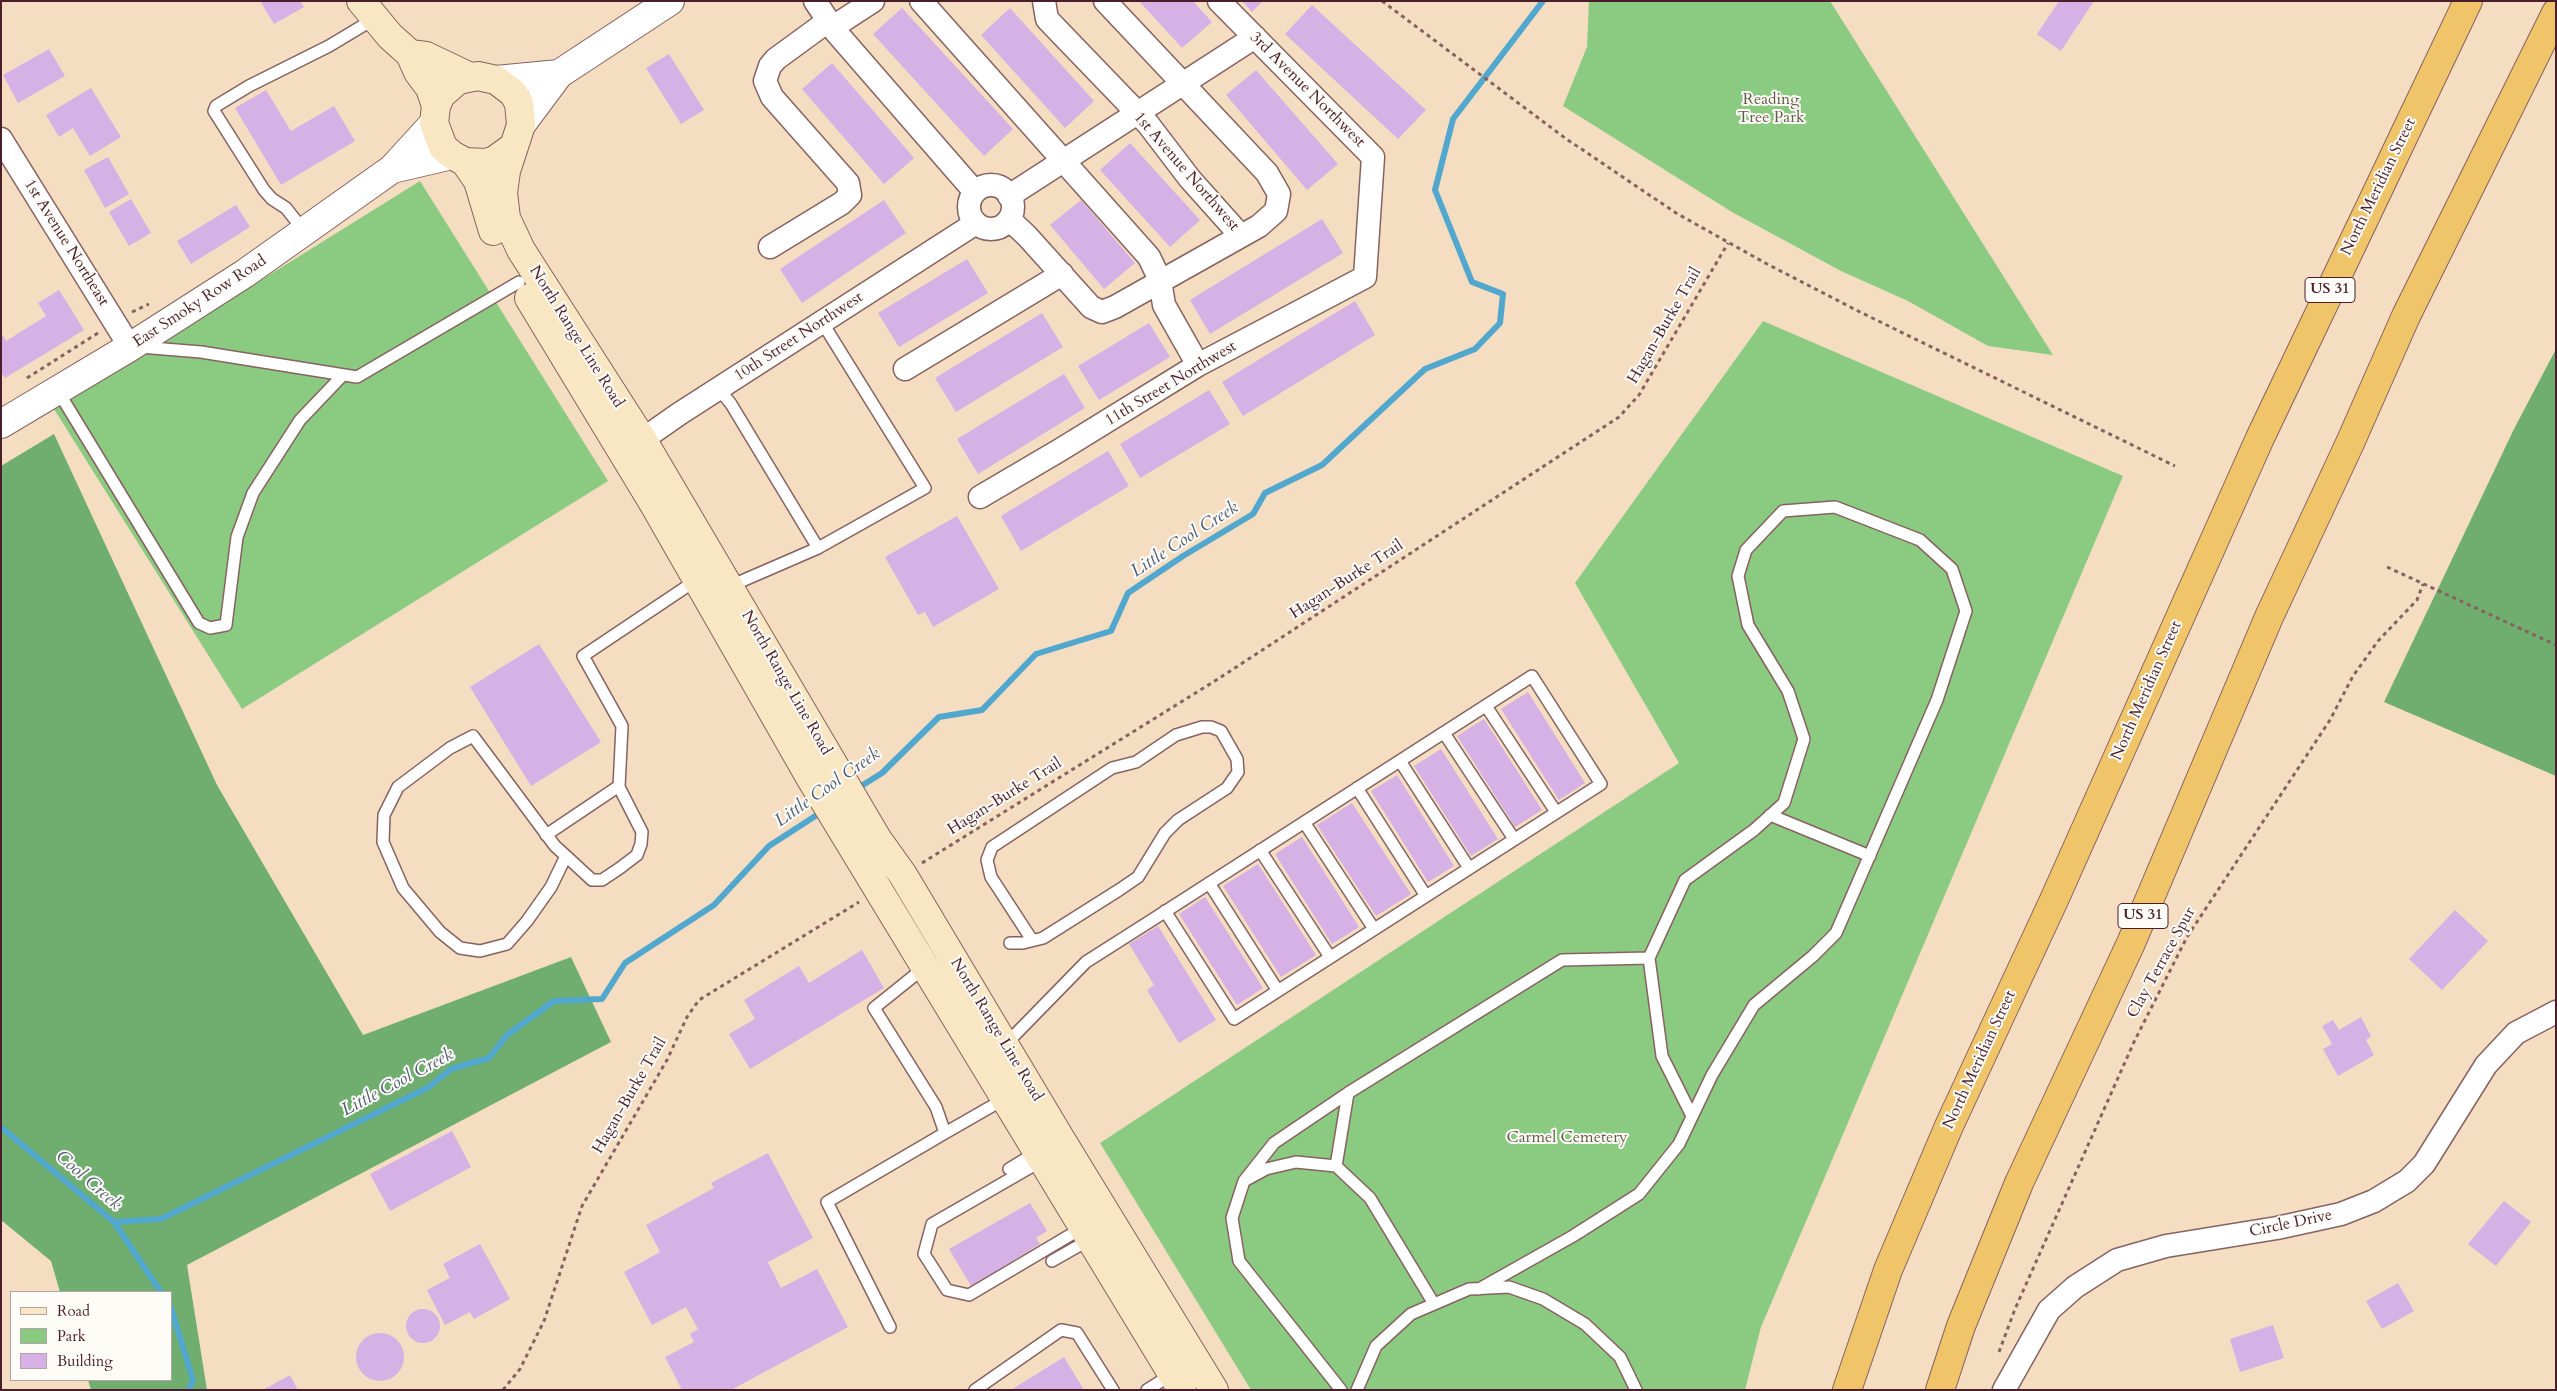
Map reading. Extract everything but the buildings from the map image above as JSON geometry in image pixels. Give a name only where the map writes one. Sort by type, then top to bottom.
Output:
[{"type":"highway","name":"North Meridian Street","points":[[1847,1390],[1888,1270],[1941,1144],[2054,900],[2260,438],[2468,1]]},
{"type":"highway","name":"US 31","points":[[1940,1390],[1961,1326],[2012,1201],[2131,943],[2269,617],[2350,443],[2406,316],[2556,14]]},
{"type":"main road","points":[[368,10],[410,54],[418,72],[430,88],[443,147],[459,158],[486,163],[496,160],[517,136],[519,103],[506,85],[488,76],[468,76],[426,56],[410,54]]},
{"type":"main road","points":[[435,114],[448,87],[468,76]]},
{"type":"main road","name":"North Range Line Road","points":[[517,136],[503,193],[506,218],[512,231],[632,446],[867,847],[926,967],[994,1053]]},
{"type":"main road","name":"North Range Line Road","points":[[459,158],[482,190],[496,241],[519,282],[632,446]]},
{"type":"main road","name":"North Range Line Road","points":[[867,847],[903,875],[994,1053],[1184,1371]]},
{"type":"main road","name":"North Range Line Road","points":[[1051,1149],[1086,1234],[1184,1371],[1214,1390]]},
{"type":"street","points":[[517,136],[559,74],[670,1]]},
{"type":"street","points":[[815,1],[831,24],[975,192]]},
{"type":"street","points":[[770,247],[842,203],[850,195],[848,183],[772,97],[765,81],[770,66],[776,59],[831,24],[873,1]]},
{"type":"street","points":[[921,1],[1065,160],[1150,258],[1160,280],[1164,305],[1198,365]]},
{"type":"street","name":"1st Avenue Northwest","points":[[1009,219],[1091,307],[1102,312],[1241,236],[1190,179],[1138,114],[1047,19],[1044,1]]},
{"type":"street","points":[[1106,1],[1267,173],[1275,184],[1279,202],[1276,211],[1269,219],[1241,236]]},
{"type":"street","name":"3rd Avenue Northwest","points":[[1219,1],[1373,157],[1365,277]]},
{"type":"street","points":[[1009,196],[1254,38]]},
{"type":"street","points":[[496,80],[559,74]]},
{"type":"street","name":"East Smoky Row Road","points":[[1,424],[130,347],[237,279],[392,169],[435,114]]},
{"type":"street","name":"1st Avenue Northeast","points":[[1,139],[130,347]]},
{"type":"street","name":"East Smoky Row Road","points":[[392,169],[459,158]]},
{"type":"street","points":[[994,186],[1000,188],[1009,196],[1012,210],[1009,219],[996,228],[984,228],[976,223],[969,210],[971,197],[975,192],[980,188],[994,186]]},
{"type":"street","name":"10th Street Northwest","points":[[632,446],[976,223]]},
{"type":"street","points":[[905,368],[1062,274]]},
{"type":"street","name":"11th Street Northwest","points":[[980,497],[1198,365],[1365,277]]},
{"type":"street","name":"Circle Drive","points":[[2004,1390],[2049,1310],[2075,1287],[2117,1260],[2166,1246],[2277,1228],[2341,1214],[2374,1201],[2407,1181],[2424,1164],[2486,1065],[2516,1033],[2556,1012]]},
{"type":"lane","points":[[304,231],[286,208],[272,199],[264,190],[214,111],[216,106],[249,86],[299,62],[368,10]]},
{"type":"lane","points":[[130,347],[201,352],[357,377],[519,282]]},
{"type":"lane","points":[[566,856],[551,887],[507,944],[480,951],[460,948],[440,932],[403,888],[383,842],[384,815],[398,787],[442,754],[473,736],[546,834],[592,880],[602,880],[637,855],[642,844],[642,832],[619,786],[622,726],[583,656],[713,582],[818,548],[925,488],[822,322]]},
{"type":"lane","points":[[58,391],[199,623],[210,628],[226,625],[237,537],[253,493],[300,420],[342,376]]},
{"type":"lane","points":[[719,389],[731,404],[818,548]]},
{"type":"lane","points":[[1479,1288],[1574,1236],[1639,1194],[1679,1144],[1712,1075],[1754,1005],[1813,956],[1836,933],[1937,700],[1966,611],[1952,569],[1920,540],[1835,507],[1783,511],[1746,550],[1738,576],[1748,626],[1788,691],[1804,739],[1784,803],[1754,830],[1685,880],[1649,958],[1662,1056],[1692,1116]]},
{"type":"lane","points":[[994,1053],[1086,962],[1532,676],[1601,784],[1234,1019],[1165,912]]},
{"type":"lane","points":[[1486,706],[1556,812]]},
{"type":"lane","points":[[1010,943],[1032,940],[1043,938],[1138,877],[1165,833],[1178,820],[1227,788],[1238,772],[1237,759],[1221,731],[1202,726],[1176,735],[1136,762],[1112,768],[992,847],[987,860],[991,877],[1032,940]]},
{"type":"lane","points":[[1444,733],[1514,839]]},
{"type":"lane","points":[[1400,761],[1469,868]]},
{"type":"lane","points":[[546,834],[619,786]]},
{"type":"lane","points":[[1357,788],[1426,896]]},
{"type":"lane","points":[[1770,815],[1870,856]]},
{"type":"lane","points":[[1304,822],[1374,929]]},
{"type":"lane","points":[[1260,850],[1330,958]]},
{"type":"lane","points":[[1209,883],[1278,991]]},
{"type":"lane","points":[[1341,1390],[1239,1260],[1232,1218],[1244,1181],[1274,1143],[1348,1093],[1562,960],[1649,958]]},
{"type":"lane","points":[[926,967],[874,1008],[936,1107],[945,1133]]},
{"type":"lane","points":[[890,1327],[828,1202],[1017,1092]]},
{"type":"lane","points":[[1336,1166],[1348,1093]]},
{"type":"lane","points":[[1009,1169],[1051,1149]]},
{"type":"lane","points":[[1051,1149],[932,1224],[924,1254],[947,1290],[969,1295],[1086,1234]]},
{"type":"lane","points":[[1244,1181],[1266,1169],[1296,1162],[1336,1166],[1370,1198],[1434,1304]]},
{"type":"lane","points":[[1052,1261],[1086,1234]]},
{"type":"lane","points":[[1357,1390],[1376,1346],[1411,1314],[1469,1289],[1509,1287],[1544,1299],[1585,1324],[1620,1357],[1636,1390]]},
{"type":"lane","points":[[975,1390],[1061,1330],[1077,1333],[1113,1390]]},
{"type":"lane","points":[[1147,1390],[1184,1371]]},
{"type":"path","points":[[1382,1],[1460,62],[1668,208],[1728,243],[1860,312],[2175,466]]},
{"type":"path","name":"Hagan-Burke Trail","points":[[915,868],[1226,674],[1619,417],[1639,395],[1728,243]]},
{"type":"path","points":[[26,379],[103,330]]},
{"type":"path","points":[[2387,566],[2556,645]]},
{"type":"path","name":"Clay Terrace Spur","points":[[1998,1354],[2015,1309],[2134,1042],[2187,937],[2330,720],[2353,676],[2378,641],[2417,600],[2423,584]]},
{"type":"path","name":"Hagan-Burke Trail","points":[[503,1390],[520,1369],[544,1321],[582,1206],[667,1060],[687,1017],[699,1000],[864,899]]},
{"type":"green space","name":"Reading Tree Park","points":[[1589,1],[1830,1],[2053,355],[1988,346],[1908,301],[1841,271],[1732,212],[1563,106],[1587,47]]},
{"type":"green space","points":[[420,181],[608,481],[242,709],[54,409]]},
{"type":"green space","name":"Carmel Cemetery","points":[[1763,321],[2123,476],[1761,1327],[1745,1390],[1251,1390],[1100,1143],[1679,763],[1575,583]]},
{"type":"green space","points":[[2556,349],[2556,776],[2384,702],[2514,429]]},
{"type":"green space","points":[[54,434],[217,785],[363,1035],[571,957],[611,1042],[187,1265],[207,1390],[91,1390],[88,1381],[172,1381],[172,1291],[60,1291],[51,1261],[1,1220],[1,466]]},
{"type":"waterway","name":"Little Cool Creek","points":[[855,790],[882,773],[939,717],[982,710],[1036,654],[1111,631],[1128,593],[1183,556],[1253,514],[1265,493],[1322,465],[1425,369],[1475,349],[1500,323],[1503,294],[1472,282],[1435,190],[1453,119],[1543,1]]},
{"type":"waterway","name":"Little Cool Creek","points":[[114,1222],[161,1219],[429,1087],[451,1069],[489,1058],[507,1035],[554,1001],[602,999],[625,963],[714,905],[769,846],[823,811]]},
{"type":"waterway","name":"Cool Creek","points":[[1,1127],[114,1222],[160,1291]]},
{"type":"waterway","name":"Cool Creek","points":[[172,1311],[193,1380],[189,1390]]}]
